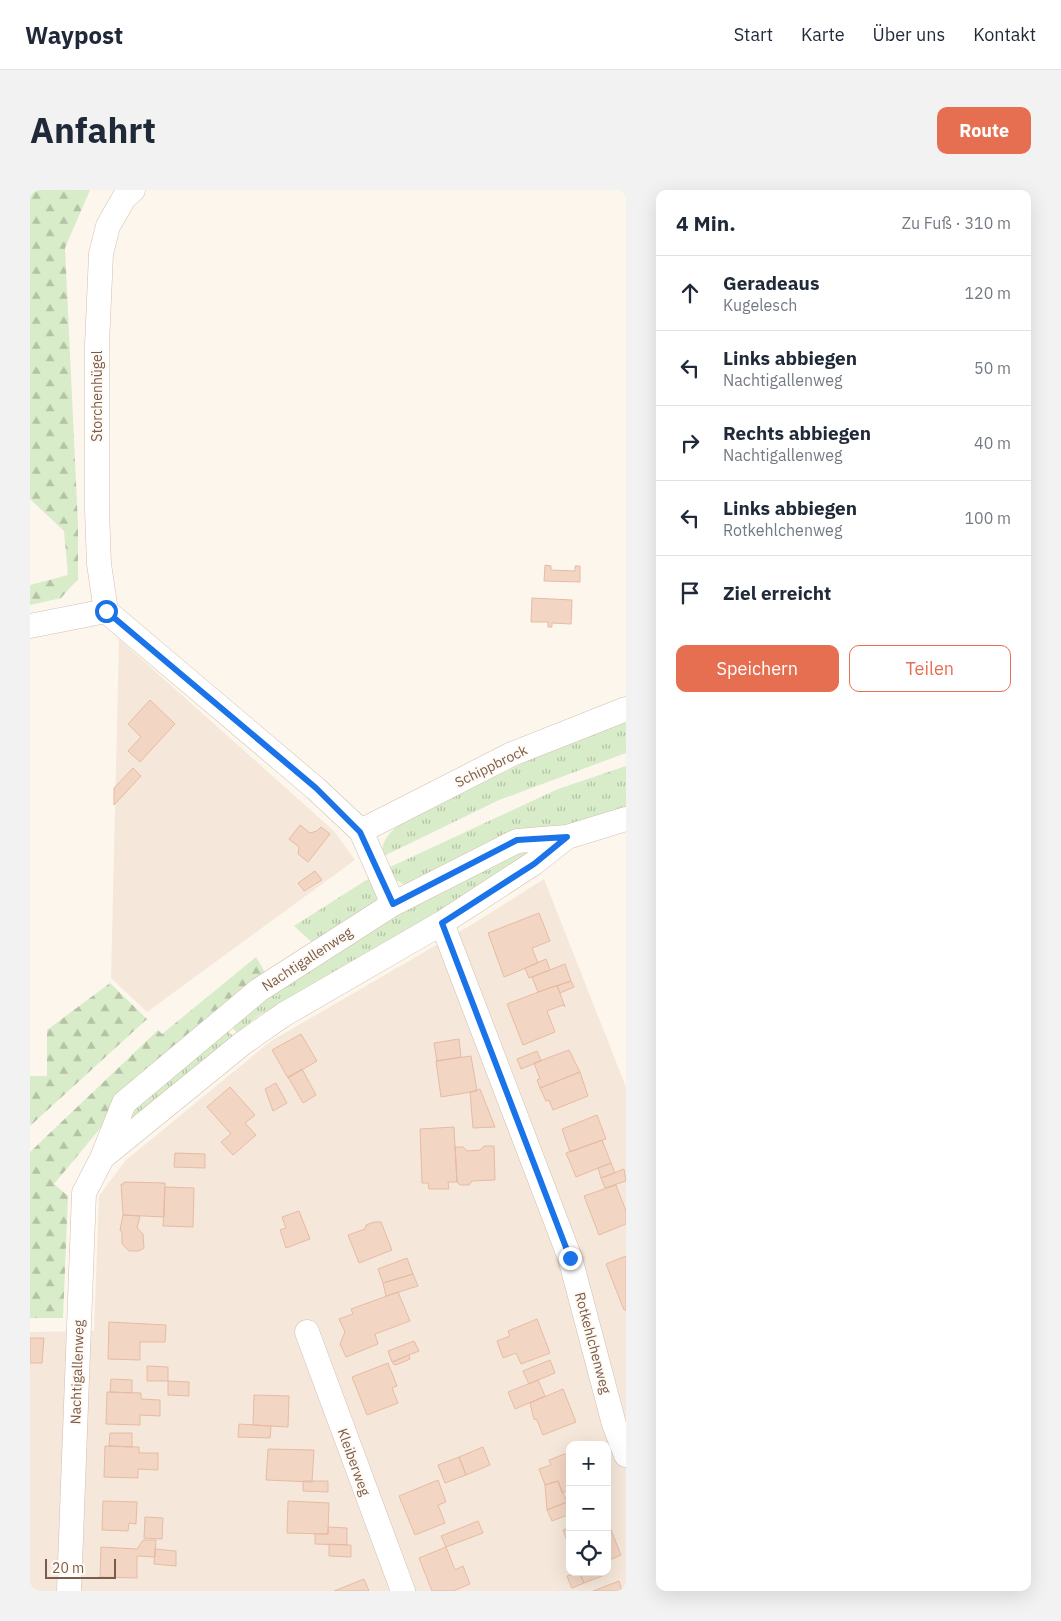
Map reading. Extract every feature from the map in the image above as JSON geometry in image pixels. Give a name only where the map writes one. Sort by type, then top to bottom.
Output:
[{"type":"street","name":"Storchenhügel","points":[[106,611],[99,564],[97,510],[97,345],[101,254],[108,226],[124,198],[133,190]]},
{"type":"street","points":[[30,626],[106,611],[316,788],[360,832],[393,904]]},
{"type":"street","name":"Schippbrock","points":[[360,832],[512,754],[626,709]]},
{"type":"street","name":"Nachtigallenweg","points":[[69,1591],[84,1193],[102,1158],[124,1103],[259,990],[393,904],[517,840],[567,837],[626,819]]},
{"type":"street","name":"Nachtigallenweg","points":[[102,1158],[243,1043],[283,1015],[442,923],[534,864],[567,837]]},
{"type":"street","name":"Rotkehlchenweg","points":[[442,923],[570,1258],[614,1424],[626,1454]]},
{"type":"street","name":"Kleiberweg","points":[[308,1332],[403,1591]]},
{"type":"shaded area","points":[[119,639],[334,831],[355,860],[147,1012],[111,978]]},
{"type":"shaded area","points":[[544,879],[626,1087],[626,1591],[30,1591],[30,1332],[94,1331],[99,1196],[125,1161],[271,1041],[471,925]]},
{"type":"green space","points":[[30,190],[90,190],[65,248],[78,525],[78,579],[61,598],[30,605],[30,585],[68,575],[64,531],[30,499]]},
{"type":"green space","points":[[626,722],[626,753],[499,800],[382,857],[385,840],[404,821],[558,746]]},
{"type":"green space","points":[[626,766],[626,810],[407,886],[392,878],[388,868],[558,789]]},
{"type":"green space","points":[[530,850],[525,856],[433,916],[258,1016],[237,1033],[229,1024],[388,919],[505,854]]},
{"type":"green space","points":[[368,879],[372,881],[377,897],[375,905],[315,945],[294,926]]},
{"type":"green space","points":[[256,957],[280,997],[246,988],[137,1084],[54,1184],[68,1196],[63,1318],[30,1318],[30,1152],[158,1030],[162,1034]]},
{"type":"green space","points":[[110,983],[147,1019],[30,1126],[30,1076],[47,1076],[47,1030]]},
{"type":"green space","points":[[224,1028],[233,1036],[127,1125],[126,1116]]},
{"type":"building","points":[[545,565],[551,566],[551,570],[575,571],[575,566],[580,566],[580,582],[544,581]]},
{"type":"building","points":[[532,598],[572,600],[571,624],[552,623],[552,627],[548,627],[548,622],[531,622]]},
{"type":"building","points":[[150,700],[175,724],[140,762],[128,751],[141,737],[128,724]]},
{"type":"building","points":[[133,768],[141,776],[114,805],[114,788]]},
{"type":"building","points":[[300,825],[310,833],[317,831],[321,827],[330,834],[308,862],[298,854],[299,847],[289,839]]},
{"type":"building","points":[[315,871],[322,880],[304,891],[298,883]]},
{"type":"building","points":[[539,913],[550,941],[532,948],[538,963],[504,977],[488,933]]},
{"type":"building","points":[[546,959],[550,970],[529,978],[525,968]]},
{"type":"building","points":[[565,964],[571,981],[538,992],[532,977]]},
{"type":"building","points":[[571,981],[574,987],[560,993],[557,986]]},
{"type":"building","points":[[557,985],[565,1007],[563,1005],[547,1011],[555,1032],[523,1045],[507,1004]]},
{"type":"building","points":[[301,1034],[317,1061],[288,1078],[272,1050]]},
{"type":"building","points":[[459,1039],[461,1057],[437,1061],[434,1043]]},
{"type":"building","points":[[569,1050],[580,1072],[540,1088],[537,1080],[540,1079],[534,1063]]},
{"type":"building","points":[[537,1051],[541,1061],[521,1069],[517,1059]]},
{"type":"building","points":[[471,1056],[477,1091],[441,1097],[436,1061]]},
{"type":"building","points":[[302,1069],[316,1095],[303,1103],[288,1077]]},
{"type":"building","points":[[580,1072],[588,1096],[553,1110],[549,1100],[546,1101],[540,1088]]},
{"type":"building","points":[[276,1083],[287,1103],[273,1111],[265,1089]]},
{"type":"building","points":[[230,1087],[255,1115],[245,1123],[256,1135],[233,1155],[221,1142],[231,1134],[207,1107]]},
{"type":"building","points":[[480,1089],[495,1127],[473,1128],[470,1092]]},
{"type":"building","points":[[597,1115],[606,1139],[570,1152],[562,1129]]},
{"type":"building","points":[[454,1127],[457,1182],[448,1182],[449,1189],[429,1189],[428,1183],[422,1183],[420,1129]]},
{"type":"building","points":[[602,1140],[611,1163],[576,1177],[566,1153]]},
{"type":"building","points":[[484,1146],[494,1146],[495,1180],[472,1181],[469,1185],[460,1185],[457,1182],[455,1147],[463,1147],[467,1151],[480,1150]]},
{"type":"building","points":[[175,1153],[205,1154],[205,1168],[174,1167]]},
{"type":"building","points":[[611,1163],[615,1173],[601,1178],[598,1168]]},
{"type":"building","points":[[624,1169],[626,1181],[605,1188],[601,1178]]},
{"type":"building","points":[[124,1182],[165,1183],[164,1217],[123,1215],[121,1184],[124,1184]]},
{"type":"building","points":[[616,1185],[626,1211],[626,1224],[599,1235],[584,1196]]},
{"type":"building","points":[[165,1187],[194,1188],[193,1227],[163,1226]]},
{"type":"building","points":[[299,1211],[310,1239],[286,1248],[280,1230],[286,1228],[282,1217]]},
{"type":"building","points":[[123,1215],[140,1216],[137,1228],[143,1234],[144,1248],[139,1251],[129,1251],[122,1244],[122,1233],[120,1230]]},
{"type":"building","points":[[381,1222],[392,1250],[359,1263],[348,1235],[365,1229],[366,1225]]},
{"type":"building","points":[[626,1256],[626,1310],[624,1310],[606,1264]]},
{"type":"building","points":[[407,1258],[413,1274],[383,1283],[378,1269]]},
{"type":"building","points":[[413,1274],[418,1286],[386,1296],[383,1283]]},
{"type":"building","points":[[398,1292],[410,1321],[375,1334],[378,1344],[346,1357],[340,1344],[345,1332],[339,1319],[353,1314],[351,1309]]},
{"type":"building","points":[[537,1319],[550,1353],[521,1364],[516,1353],[503,1358],[497,1341],[510,1336],[508,1331]]},
{"type":"building","points":[[109,1322],[166,1325],[165,1342],[140,1342],[140,1360],[108,1359]]},
{"type":"building","points":[[30,1338],[44,1338],[42,1363],[30,1363]]},
{"type":"building","points":[[414,1341],[419,1351],[392,1362],[388,1351]]},
{"type":"building","points":[[409,1355],[410,1359],[396,1365],[393,1364],[393,1362]]},
{"type":"building","points":[[550,1360],[555,1373],[529,1384],[523,1371]]},
{"type":"building","points":[[388,1363],[397,1386],[392,1388],[398,1403],[367,1415],[352,1377]]},
{"type":"building","points":[[147,1366],[168,1367],[168,1381],[147,1381]]},
{"type":"building","points":[[111,1379],[132,1380],[132,1393],[110,1392]]},
{"type":"building","points":[[538,1380],[545,1396],[515,1409],[508,1392]]},
{"type":"building","points":[[168,1381],[189,1382],[189,1396],[168,1395]]},
{"type":"building","points":[[563,1389],[576,1422],[543,1435],[537,1420],[534,1419],[530,1403]]},
{"type":"building","points":[[107,1392],[141,1393],[141,1399],[160,1400],[160,1416],[140,1415],[140,1425],[106,1424]]},
{"type":"building","points":[[254,1395],[289,1396],[288,1427],[253,1425]]},
{"type":"building","points":[[239,1424],[271,1426],[270,1438],[238,1437]]},
{"type":"building","points":[[110,1433],[132,1433],[132,1447],[109,1446]]},
{"type":"building","points":[[105,1446],[139,1447],[139,1453],[158,1453],[158,1470],[138,1469],[138,1478],[104,1477]]},
{"type":"building","points":[[483,1447],[490,1465],[466,1475],[459,1457]]},
{"type":"building","points":[[268,1449],[314,1450],[312,1482],[266,1480]]},
{"type":"building","points":[[566,1454],[566,1492],[562,1493],[558,1481],[545,1485],[539,1469],[551,1465],[549,1460]]},
{"type":"building","points":[[459,1457],[466,1475],[445,1483],[438,1465]]},
{"type":"building","points":[[438,1480],[446,1502],[438,1505],[445,1523],[415,1535],[399,1496]]},
{"type":"building","points":[[303,1481],[328,1481],[328,1492],[303,1491]]},
{"type":"building","points":[[558,1481],[566,1502],[547,1510],[545,1485]]},
{"type":"building","points":[[103,1501],[137,1502],[136,1524],[129,1523],[128,1531],[102,1530]]},
{"type":"building","points":[[288,1501],[329,1503],[328,1534],[287,1533]]},
{"type":"building","points":[[566,1502],[566,1516],[552,1521],[547,1510]]},
{"type":"building","points":[[145,1517],[163,1518],[162,1539],[144,1538]]},
{"type":"building","points":[[478,1521],[483,1533],[446,1547],[441,1536]]},
{"type":"building","points":[[328,1527],[347,1528],[347,1545],[315,1544],[315,1534],[328,1534]]},
{"type":"building","points":[[611,1530],[621,1555],[611,1559]]},
{"type":"building","points":[[143,1540],[156,1540],[155,1557],[137,1556],[137,1578],[100,1577],[101,1547],[137,1549]]},
{"type":"building","points":[[329,1544],[351,1545],[351,1557],[329,1556]]},
{"type":"building","points":[[446,1547],[455,1570],[463,1566],[470,1584],[453,1591],[432,1591],[419,1558]]},
{"type":"building","points":[[155,1549],[176,1551],[176,1566],[154,1564]]},
{"type":"building","points":[[567,1576],[581,1576],[584,1583],[572,1588]]},
{"type":"building","points":[[581,1576],[602,1576],[584,1583]]},
{"type":"building","points":[[364,1579],[369,1591],[334,1591]]},
{"type":"building","points":[[619,1581],[622,1591],[593,1591]]},
{"type":"route","points":[[106,611],[316,788],[360,832],[393,904],[517,840],[567,837],[534,864],[442,923],[570,1258]]}]
